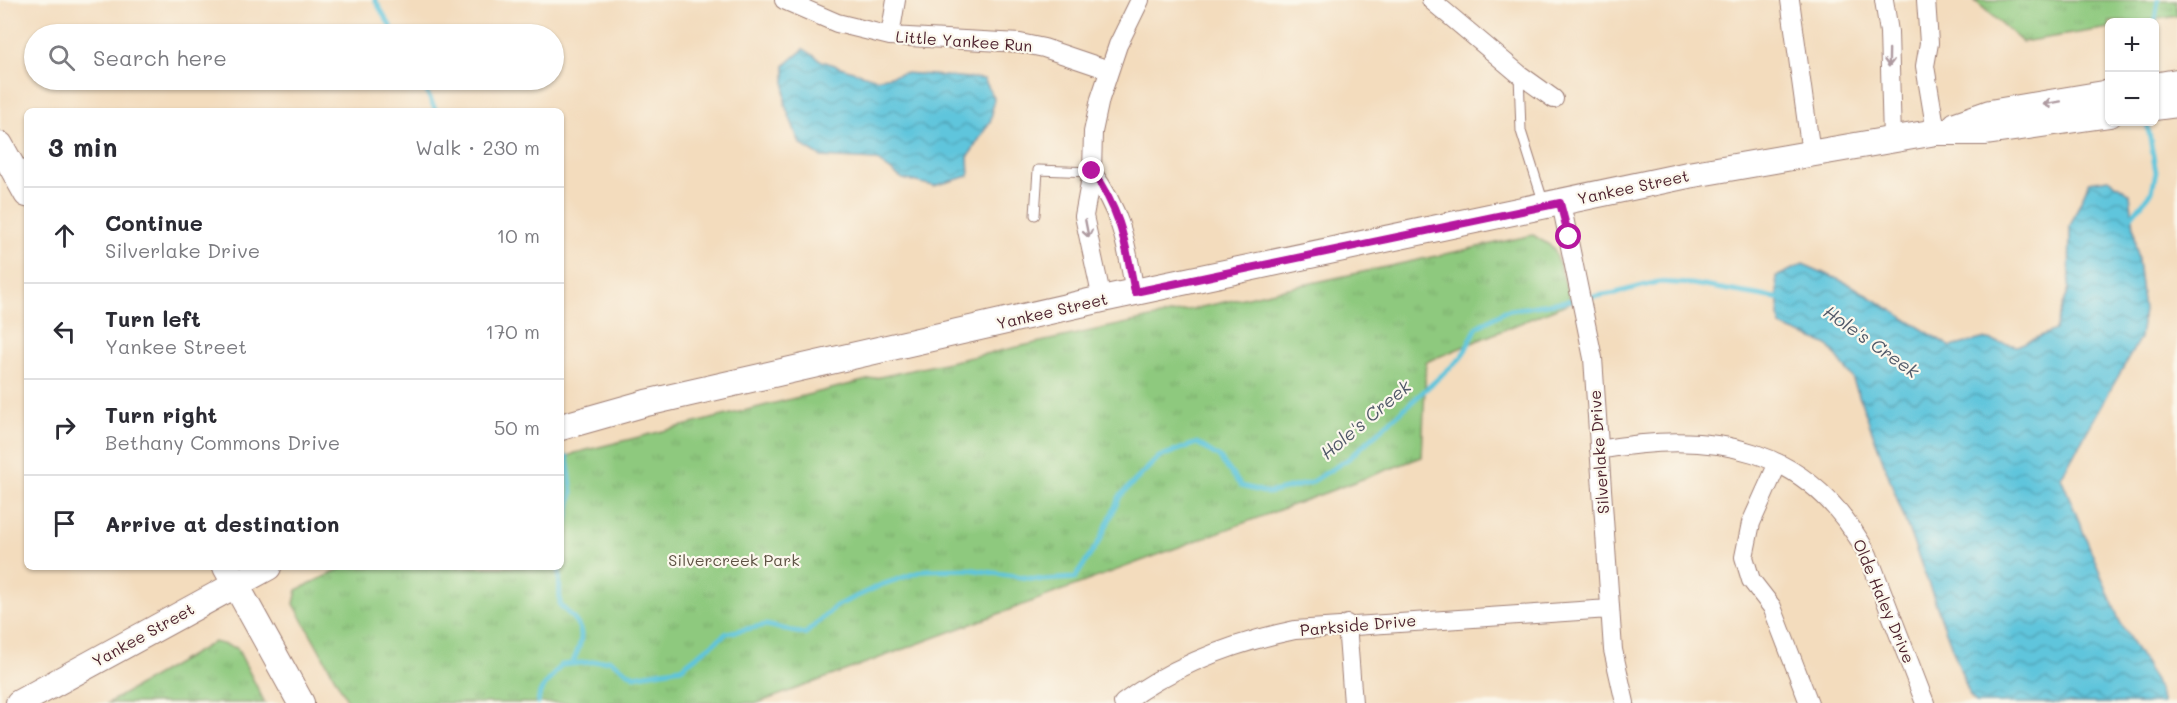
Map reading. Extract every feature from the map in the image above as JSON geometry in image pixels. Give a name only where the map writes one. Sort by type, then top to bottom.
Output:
[{"type":"street","name":"Little Yankee Run","points":[[784,0],[837,23],[890,36],[1020,43],[1044,48],[1109,70]]},
{"type":"street","points":[[890,36],[896,0]]},
{"type":"street","points":[[1102,299],[1084,216],[1092,171],[1094,132],[1109,70],[1126,26],[1140,0]]},
{"type":"street","points":[[1431,0],[1519,74],[1554,99]]},
{"type":"street","points":[[1790,0],[1811,153]]},
{"type":"street","points":[[1884,0],[1889,32],[1892,139]]},
{"type":"street","points":[[1926,0],[1929,43],[1925,66],[1936,132]]},
{"type":"street","points":[[2160,101],[2177,82]]},
{"type":"street","name":"Yankee Street","points":[[1936,132],[1990,113],[2105,94]]},
{"type":"street","name":"Yankee Street","points":[[564,426],[646,403],[1102,299],[1710,171],[1936,132],[1986,132],[2105,115]]},
{"type":"street","points":[[4,161],[24,190]]},
{"type":"street","points":[[1092,171],[1110,196],[1120,220],[1135,292]]},
{"type":"street","name":"Silverlake Drive","points":[[1553,204],[1578,276],[1593,358],[1609,609],[1613,650],[1625,703]]},
{"type":"street","name":"Olde Haley Drive","points":[[1599,450],[1637,443],[1692,440],[1754,453],[1778,464],[1825,496],[1856,534],[1868,555],[1925,703]]},
{"type":"street","points":[[1778,464],[1751,523],[1743,557],[1751,580],[1772,608],[1809,703]]},
{"type":"street","name":"Yankee Street","points":[[19,703],[230,576],[255,570]]},
{"type":"street","points":[[230,576],[301,703]]},
{"type":"street","name":"Parkside Drive","points":[[1123,703],[1166,675],[1228,648],[1295,630],[1347,624],[1609,609]]},
{"type":"street","points":[[1347,624],[1353,703]]},
{"type":"lane","points":[[1519,74],[1521,131],[1553,204]]},
{"type":"lane","points":[[1035,215],[1038,170],[1092,171]]},
{"type":"green space","points":[[1974,0],[2177,0],[2177,16],[2159,19],[2105,18],[2105,29],[2022,42]]},
{"type":"green space","name":"Silvercreek Park","points":[[1533,235],[1554,248],[1571,302],[1426,362],[1422,457],[758,703],[349,703],[294,604],[297,590],[338,570],[564,570],[564,458],[575,453],[875,378]]},
{"type":"green space","points":[[214,642],[237,648],[265,703],[108,703]]},
{"type":"water","points":[[804,49],[822,61],[877,79],[904,73],[984,79],[994,98],[991,120],[968,157],[969,176],[934,186],[903,179],[876,160],[821,157],[800,144],[785,105],[785,65]]},
{"type":"water","points":[[2109,179],[2130,194],[2144,310],[2140,338],[2061,477],[2120,622],[2155,681],[2163,703],[1976,703],[1970,696],[1852,377],[1828,345],[1780,326],[1776,277],[1803,264],[1851,285],[1951,347],[1982,339],[2017,346],[2055,330],[2069,288],[2070,226],[2089,182]]},
{"type":"waterway","points":[[375,0],[389,24]]},
{"type":"waterway","points":[[2155,18],[2158,0]]},
{"type":"waterway","points":[[426,90],[435,108]]},
{"type":"waterway","points":[[2130,218],[2152,191],[2156,172],[2148,126]]},
{"type":"waterway","name":"Hole's Creek","points":[[538,703],[540,692],[561,665],[610,660],[634,676],[681,668],[727,633],[766,625],[805,634],[836,606],[881,585],[925,570],[968,569],[1042,580],[1075,578],[1100,540],[1120,496],[1159,457],[1197,443],[1219,457],[1241,486],[1268,493],[1310,483],[1348,459],[1462,357],[1477,327],[1505,311],[1615,293],[1658,282],[1692,284],[1782,299]]},
{"type":"waterway","points":[[564,535],[572,493],[567,457]]},
{"type":"waterway","points":[[559,570],[560,605],[574,620],[581,632],[580,645],[572,664]]},
{"type":"route","points":[[1092,171],[1110,196],[1120,220],[1135,292],[1560,203],[1569,237]]}]
